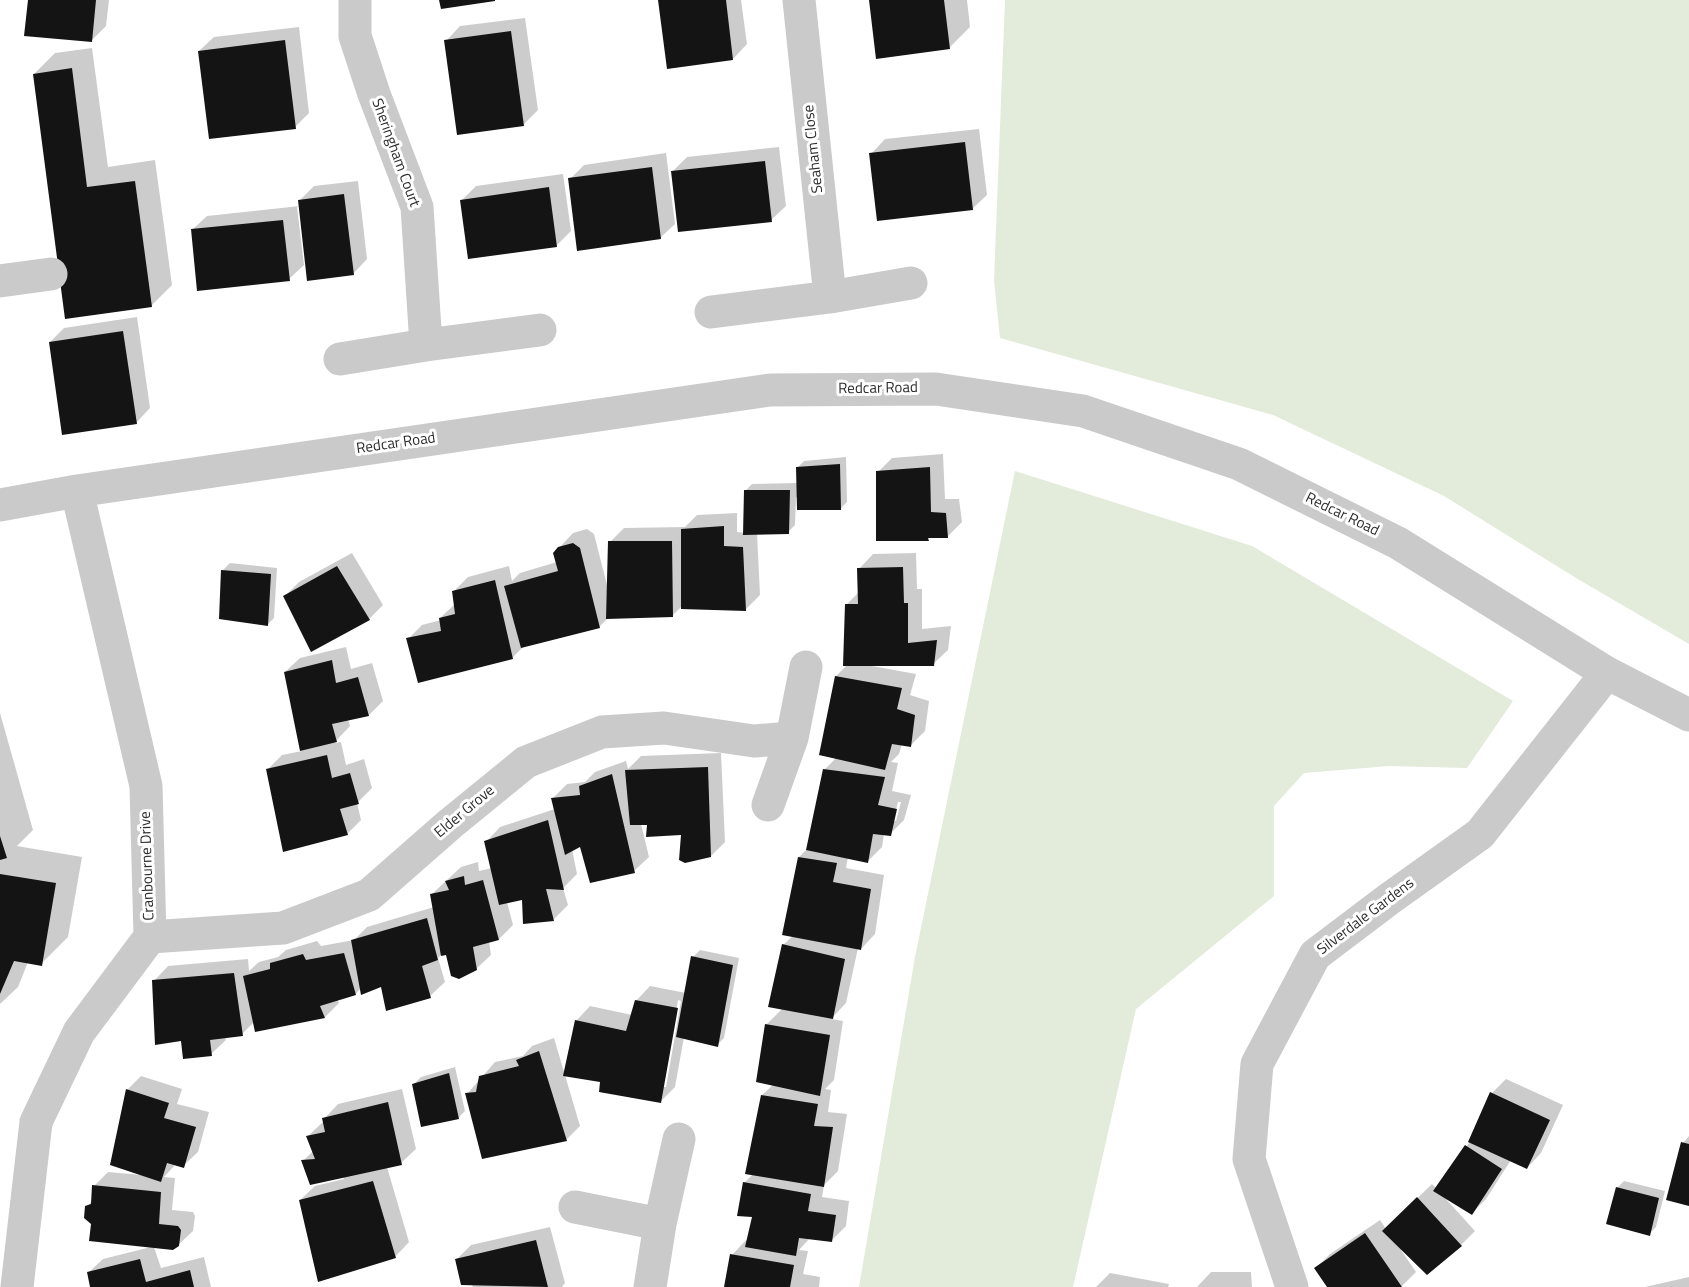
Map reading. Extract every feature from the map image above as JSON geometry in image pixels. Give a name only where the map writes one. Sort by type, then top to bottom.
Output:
[{"type":"street","name":"Sheringham Court","points":[[355,0],[355,36],[374,94],[417,207],[426,345]]},
{"type":"street","name":"Seaham Close","points":[[799,0],[830,297]]},
{"type":"street","points":[[0,281],[51,274]]},
{"type":"street","points":[[711,312],[830,297],[911,283]]},
{"type":"street","points":[[340,359],[540,330]]},
{"type":"street","name":"Redcar Road","points":[[0,505],[77,491],[770,390],[936,389],[1083,411],[1239,464],[1398,543],[1606,674],[1689,715]]},
{"type":"street","name":"Cranbourne Drive","points":[[17,1287],[36,1122],[79,1032],[150,938],[146,786],[77,491]]},
{"type":"street","points":[[768,805],[792,738],[806,667]]},
{"type":"street","name":"Silverdale Gardens","points":[[1292,1287],[1250,1159],[1257,1064],[1315,955],[1389,898],[1480,834],[1606,674]]},
{"type":"street","name":"Elder Grove","points":[[150,938],[283,928],[369,895],[450,824],[526,762],[602,732],[664,728],[754,741],[792,738]]},
{"type":"street","points":[[650,1287],[660,1224],[679,1139]]},
{"type":"street","points":[[575,1208],[660,1224]]},
{"type":"green space","points":[[1005,0],[1689,0],[1689,644],[1576,578],[1444,496],[1273,415],[1000,338],[994,280]]},
{"type":"green space","points":[[1015,471],[1252,546],[1513,701],[1467,768],[1389,766],[1304,773],[1274,806],[1274,896],[1136,1009],[1073,1287],[859,1287],[915,957]]},
{"type":"building","points":[[28,0],[96,0],[92,42],[24,36]]},
{"type":"building","points":[[439,0],[495,0],[495,1],[441,9]]},
{"type":"building","points":[[658,0],[726,0],[733,60],[667,69]]},
{"type":"building","points":[[869,0],[944,0],[950,49],[876,59]]},
{"type":"building","points":[[511,31],[524,126],[457,135],[444,40]]},
{"type":"building","points":[[285,40],[296,129],[209,139],[198,51]]},
{"type":"building","points":[[72,68],[87,187],[135,181],[152,307],[65,319],[33,74]]},
{"type":"building","points":[[965,142],[973,210],[877,221],[869,153]]},
{"type":"building","points":[[765,161],[772,222],[678,232],[671,171]]},
{"type":"building","points":[[652,167],[661,239],[577,251],[568,178]]},
{"type":"building","points":[[549,187],[557,247],[468,259],[460,200]]},
{"type":"building","points":[[344,194],[354,275],[307,281],[298,200]]},
{"type":"building","points":[[283,220],[290,281],[197,291],[191,229]]},
{"type":"building","points":[[123,331],[137,424],[62,435],[49,342]]},
{"type":"building","points":[[840,464],[841,510],[797,510],[796,467]]},
{"type":"building","points":[[930,467],[931,512],[946,513],[948,538],[928,538],[929,541],[876,541],[876,471]]},
{"type":"building","points":[[744,490],[790,490],[789,534],[743,535]]},
{"type":"building","points":[[724,526],[724,546],[743,547],[746,611],[681,609],[681,529]]},
{"type":"building","points":[[608,541],[672,541],[673,617],[606,619]]},
{"type":"building","points":[[573,543],[580,548],[600,628],[521,648],[504,586],[558,571],[553,553],[558,547]]},
{"type":"building","points":[[337,566],[370,620],[311,652],[283,596]]},
{"type":"building","points":[[903,567],[904,603],[908,603],[908,643],[937,640],[934,666],[843,666],[845,604],[858,604],[857,568]]},
{"type":"building","points":[[221,570],[271,574],[268,626],[219,619]]},
{"type":"building","points":[[495,580],[513,659],[418,683],[406,638],[441,631],[439,618],[455,614],[452,591]]},
{"type":"building","points":[[332,660],[336,683],[358,677],[369,716],[332,724],[337,742],[300,751],[284,672]]},
{"type":"building","points":[[835,676],[902,688],[897,709],[915,715],[911,747],[892,744],[885,770],[819,755]]},
{"type":"building","points":[[327,755],[332,778],[350,773],[359,804],[340,809],[348,835],[283,852],[266,769]]},
{"type":"building","points":[[708,767],[711,857],[685,863],[679,860],[681,835],[646,837],[647,825],[630,825],[625,770]]},
{"type":"building","points":[[823,769],[885,777],[878,805],[897,809],[891,836],[873,834],[868,863],[806,850]]},
{"type":"building","points":[[612,774],[635,873],[590,883],[580,847],[565,855],[551,798],[580,795],[579,786]]},
{"type":"building","points":[[548,820],[564,890],[546,889],[554,921],[523,924],[522,900],[499,905],[484,841]]},
{"type":"building","points":[[0,836],[7,858],[0,860]]},
{"type":"building","points":[[798,857],[837,863],[833,882],[871,889],[861,950],[782,935]]},
{"type":"building","points":[[0,874],[56,883],[42,966],[14,961],[0,994]]},
{"type":"building","points":[[464,876],[465,885],[483,880],[499,940],[473,947],[477,970],[459,979],[451,976],[446,955],[441,956],[430,894],[449,890],[445,881]]},
{"type":"building","points":[[427,918],[438,960],[422,966],[431,998],[386,1011],[381,987],[361,995],[351,940]]},
{"type":"building","points":[[782,944],[845,959],[833,1019],[768,1007]]},
{"type":"building","points":[[344,953],[356,995],[320,1006],[325,1018],[255,1032],[243,976],[270,969],[270,963],[303,954],[306,960]]},
{"type":"building","points":[[691,956],[733,965],[718,1047],[676,1037]]},
{"type":"building","points":[[234,973],[243,1036],[210,1040],[212,1056],[183,1059],[181,1041],[155,1045],[152,980]]},
{"type":"building","points":[[635,1000],[678,1008],[661,1103],[599,1092],[600,1082],[563,1076],[575,1020],[626,1031]]},
{"type":"building","points":[[765,1024],[830,1035],[820,1096],[756,1082]]},
{"type":"building","points":[[539,1051],[567,1141],[482,1159],[465,1093],[476,1092],[479,1076],[519,1066],[516,1060]]},
{"type":"building","points":[[449,1073],[459,1119],[421,1127],[412,1084]]},
{"type":"building","points":[[126,1089],[169,1103],[164,1118],[196,1127],[184,1168],[167,1163],[161,1182],[110,1165]]},
{"type":"building","points":[[1490,1092],[1550,1120],[1527,1169],[1468,1142]]},
{"type":"building","points":[[761,1095],[818,1104],[814,1126],[833,1127],[824,1187],[745,1174]]},
{"type":"building","points":[[388,1102],[402,1165],[310,1185],[301,1160],[315,1159],[306,1136],[325,1132],[322,1118]]},
{"type":"building","points":[[1681,1142],[1689,1144],[1689,1206],[1666,1200]]},
{"type":"building","points":[[1465,1145],[1502,1169],[1472,1215],[1433,1191]]},
{"type":"building","points":[[373,1181],[396,1258],[318,1282],[299,1200]]},
{"type":"building","points":[[743,1182],[811,1194],[808,1211],[836,1215],[832,1242],[799,1238],[796,1256],[745,1247],[752,1217],[737,1216]]},
{"type":"building","points":[[92,1185],[161,1192],[159,1224],[178,1226],[181,1230],[179,1246],[173,1250],[89,1241],[91,1224],[84,1218],[85,1206],[91,1204]]},
{"type":"building","points":[[1616,1187],[1659,1198],[1650,1236],[1606,1224]]},
{"type":"building","points":[[1417,1197],[1462,1246],[1427,1275],[1382,1231]]},
{"type":"building","points":[[1365,1233],[1402,1287],[1327,1287],[1314,1268]]},
{"type":"building","points":[[536,1240],[548,1287],[461,1285],[455,1259]]},
{"type":"building","points":[[730,1254],[794,1265],[790,1287],[724,1287]]},
{"type":"building","points":[[140,1259],[146,1282],[190,1270],[194,1287],[90,1287],[87,1272]]}]
